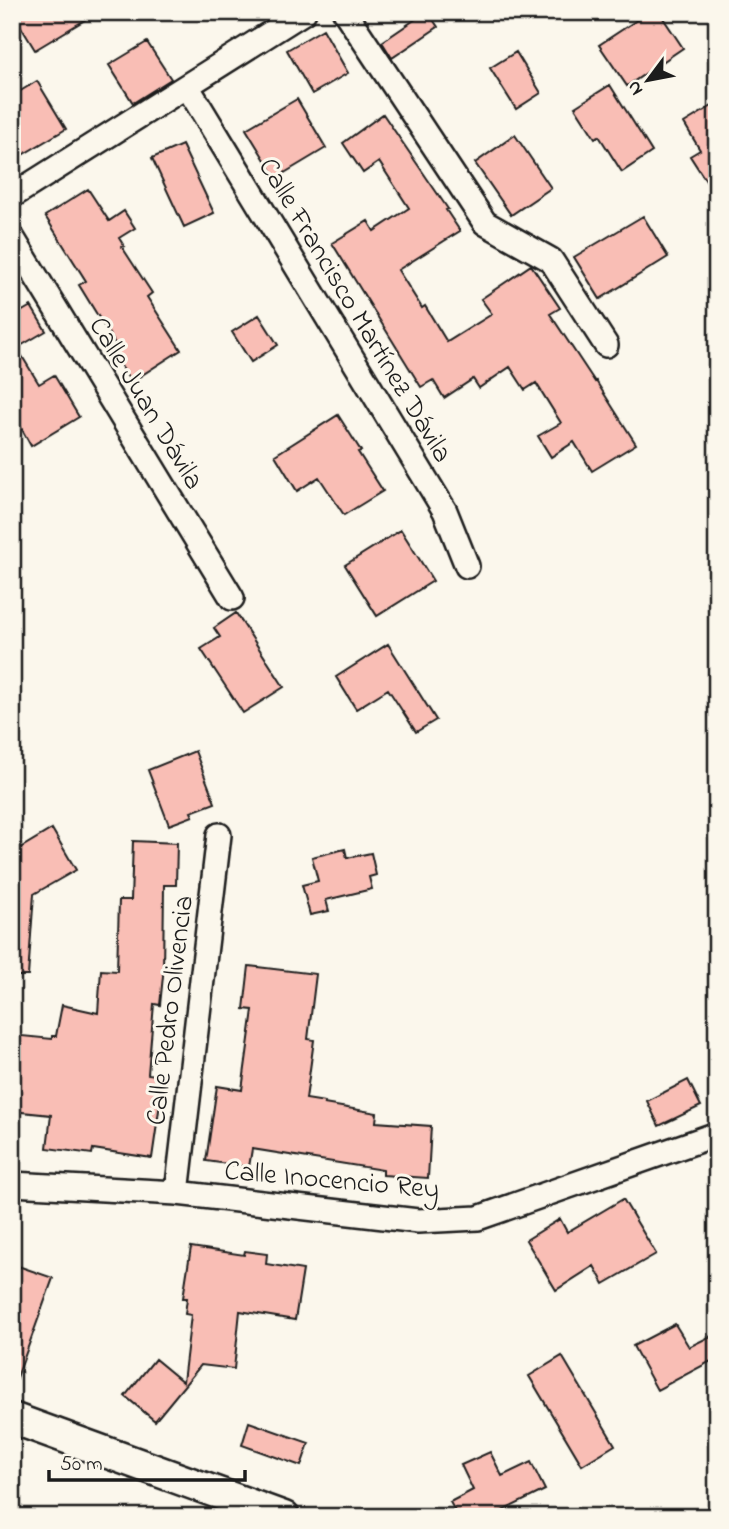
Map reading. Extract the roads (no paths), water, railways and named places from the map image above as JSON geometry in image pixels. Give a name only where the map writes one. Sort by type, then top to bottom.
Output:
[{"type":"street","points":[[12,197],[304,12]]},
{"type":"street","points":[[345,12],[485,223],[551,260],[606,345]]},
{"type":"street","name":"Calle Francisco Martínez Dávila","points":[[187,86],[445,511],[467,566]]},
{"type":"street","name":"Calle Juan Dávila","points":[[12,237],[233,598]]},
{"type":"street","name":"Calle Pedro Olivencia","points":[[177,1193],[219,835]]},
{"type":"street","name":"Calle Inocencio Rey","points":[[12,1184],[177,1193],[418,1222],[478,1217],[717,1134]]},
{"type":"street","points":[[12,1418],[284,1517]]}]
